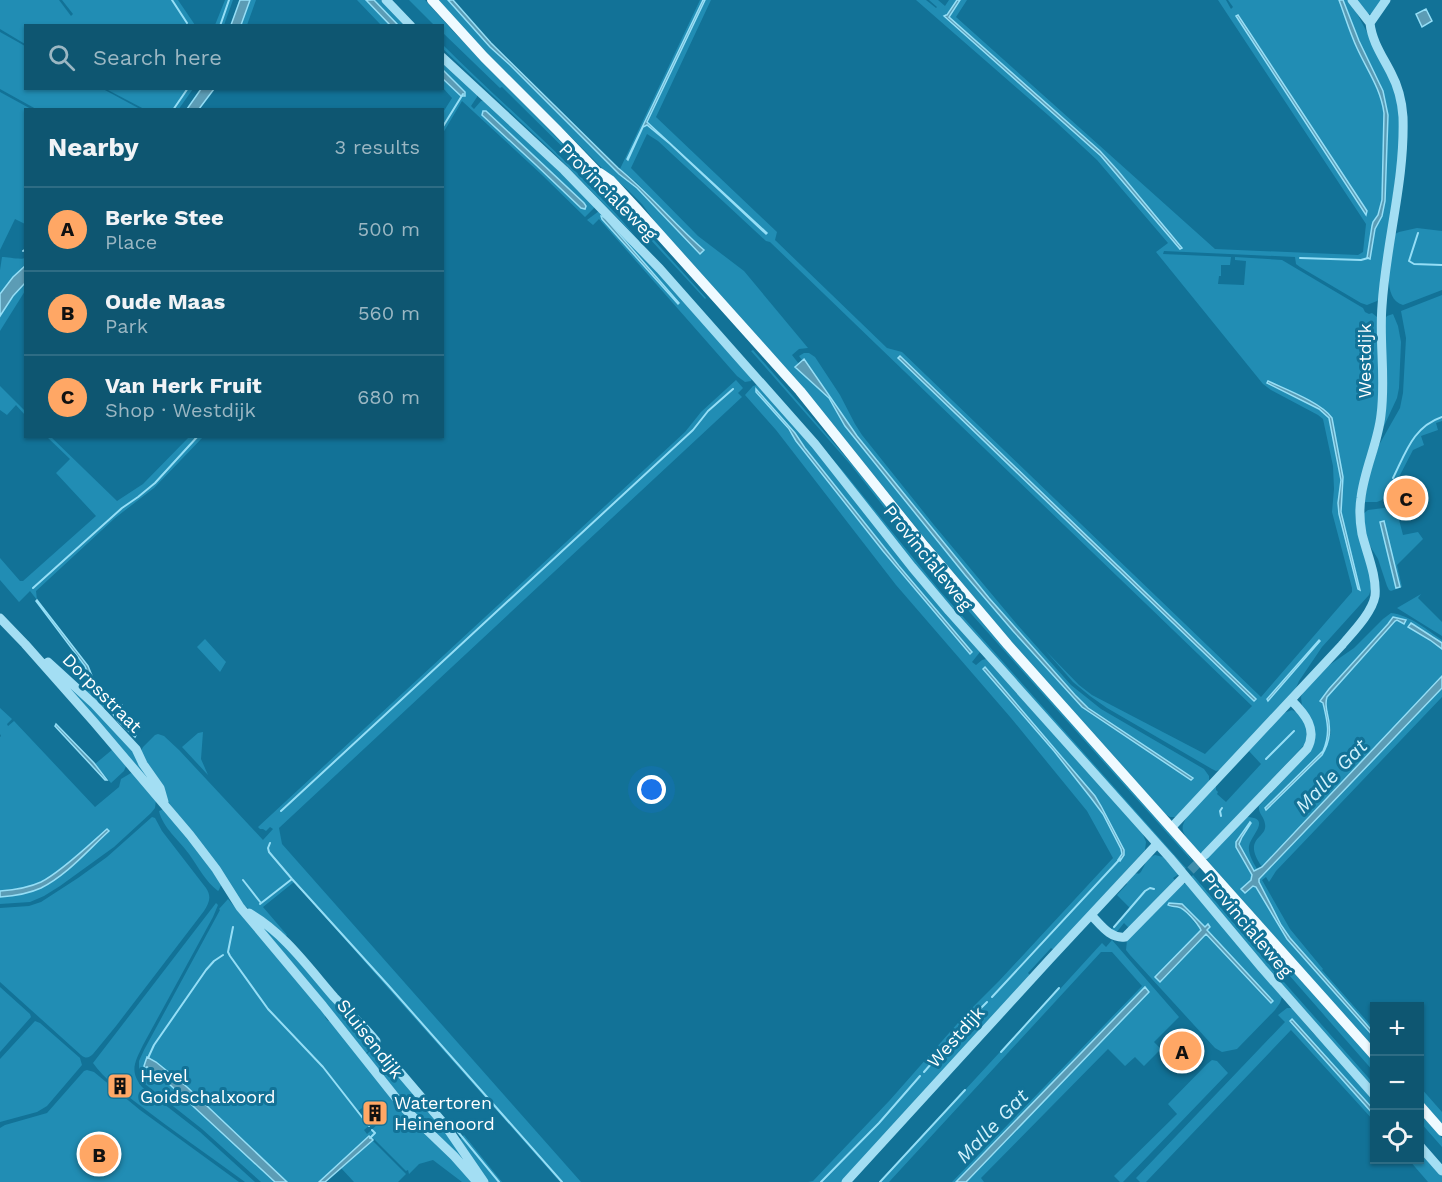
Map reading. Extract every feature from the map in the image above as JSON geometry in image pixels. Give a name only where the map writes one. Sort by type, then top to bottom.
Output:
[{"type":"main road","name":"Provincialeweg","points":[[432,0],[484,57],[600,173],[610,187],[820,418],[1008,645],[1370,1051]]},
{"type":"main road","points":[[1423,1110],[1442,1131]]},
{"type":"street","points":[[386,0],[409,24]]},
{"type":"street","points":[[1352,0],[1370,23],[1386,0]]},
{"type":"street","name":"Westdijk","points":[[1171,828],[1356,629],[1375,596],[1362,530],[1360,503],[1382,414],[1382,307],[1400,180],[1403,119],[1396,84],[1376,45],[1370,23]]},
{"type":"street","name":"Provincialeweg","points":[[444,59],[573,178],[660,269],[815,444],[949,611],[1157,844],[1370,1090]]},
{"type":"street","name":"Dorpsstraat","points":[[0,618],[133,767]]},
{"type":"street","name":"Dorpsstraat","points":[[25,644],[44,658],[86,697],[136,749],[143,764],[160,788],[164,804]]},
{"type":"street","points":[[1205,855],[1307,749],[1311,739],[1310,724],[1304,713],[1291,700]]},
{"type":"street","name":"Sluisendijk","points":[[133,767],[209,859],[244,911],[404,1108],[454,1156],[477,1182]]},
{"type":"street","name":"Westdijk","points":[[846,1182],[1157,844]]},
{"type":"street","points":[[1091,915],[1112,935],[1118,938],[1125,937],[1181,880]]},
{"type":"street","name":"Sluisendijk","points":[[244,911],[257,918],[283,939],[376,1041]]},
{"type":"street","name":"Sluisendijk","points":[[393,1064],[445,1125],[484,1182]]},
{"type":"street","points":[[1424,1152],[1442,1172]]},
{"type":"shaded area","points":[[0,0],[59,0],[71,16],[73,14],[62,0],[178,0],[194,24],[24,24],[24,43],[0,29]]},
{"type":"shaded area","points":[[225,0],[233,0],[224,24],[215,24]]},
{"type":"shaded area","points":[[240,0],[250,0],[241,24],[231,24]]},
{"type":"shaded area","points":[[250,0],[256,0],[247,24],[242,24]]},
{"type":"shaded area","points":[[357,0],[366,0],[389,24],[380,24]]},
{"type":"shaded area","points":[[366,0],[374,0],[397,24],[389,24]]},
{"type":"shaded area","points":[[374,0],[381,0],[405,24],[397,24]]},
{"type":"shaded area","points":[[409,0],[425,0],[627,210],[705,299],[593,177],[502,87],[500,88],[444,34],[444,24],[433,24]]},
{"type":"shaded area","points":[[437,0],[448,0],[490,47],[619,174],[637,188],[700,254],[690,238],[636,182],[620,169],[700,0],[703,0],[627,159],[643,127],[647,125],[767,233],[647,122],[705,0],[711,0],[656,117],[777,232],[775,240],[887,348],[902,352],[1261,697],[1352,592],[1332,512],[1333,466],[1323,419],[1263,384],[1156,252],[1168,243],[1097,160],[916,0],[926,0],[936,8],[929,0],[938,0],[945,6],[949,0],[957,0],[945,16],[1101,156],[1182,248],[1107,159],[948,17],[960,0],[967,0],[956,17],[1215,249],[1358,255],[1363,252],[1366,224],[1218,0],[1226,0],[1231,9],[1233,7],[1228,0],[1339,0],[1352,36],[1377,88],[1384,113],[1382,200],[1378,216],[1372,226],[1367,257],[1370,257],[1375,229],[1382,216],[1385,201],[1388,115],[1380,83],[1359,41],[1343,0],[1350,0],[1391,78],[1400,114],[1399,152],[1379,299],[1367,305],[1361,303],[1300,267],[1296,264],[1295,257],[1164,251],[1163,254],[1231,257],[1230,265],[1221,265],[1218,284],[1244,285],[1246,261],[1235,260],[1235,257],[1282,260],[1363,308],[1365,312],[1377,317],[1380,389],[1378,420],[1360,488],[1371,581],[1369,595],[1322,647],[1295,690],[1222,769],[1216,771],[1212,769],[1107,708],[1073,682],[1045,650],[1092,695],[1205,754],[1252,706],[770,242],[766,241],[658,141],[647,134],[631,168],[698,236],[744,271],[808,348],[799,349],[792,355],[799,364],[795,367],[829,398],[845,425],[965,575],[1013,631],[1082,707],[1191,780],[1192,778],[1088,708],[1075,695],[989,598],[857,436],[805,359],[802,360],[799,356],[809,353],[815,357],[840,395],[862,435],[1015,622],[1071,685],[1101,709],[1204,769],[1209,776],[1209,781],[1176,817],[1165,814],[1040,676],[842,436],[666,237],[642,204],[602,168]],"holes":[[[1239,15],[1366,214],[1237,16]],[[899,357],[1256,699],[1254,701],[898,359]],[[1268,381],[1312,402],[1332,418],[1343,477],[1341,512],[1360,589],[1358,589],[1339,514],[1341,480],[1329,418],[1319,409]],[[1320,641],[1268,700],[1267,699]]]},
{"type":"shaded area","points":[[448,0],[453,0],[491,43],[704,250],[700,254],[637,188],[619,174],[490,47]]},
{"type":"shaded area","points":[[705,0],[647,122],[766,234],[647,125],[643,127],[627,159]]},
{"type":"shaded area","points":[[957,0],[960,0],[949,17],[1100,151],[1182,248],[1180,249],[1101,156],[944,16]]},
{"type":"shaded area","points":[[1339,0],[1343,0],[1359,41],[1383,91],[1388,115],[1385,201],[1382,216],[1375,229],[1370,259],[1367,258],[1372,226],[1382,200],[1384,113],[1377,88],[1354,42]]},
{"type":"shaded area","points":[[1355,0],[1383,0],[1370,14],[1366,13]]},
{"type":"shaded area","points":[[1426,9],[1432,21],[1422,27],[1416,14]]},
{"type":"shaded area","points":[[1238,15],[1367,211],[1366,215],[1236,16]]},
{"type":"shaded area","points":[[0,32],[24,45],[24,90],[105,90],[138,108],[34,108],[0,89]]},
{"type":"shaded area","points":[[444,46],[566,162],[636,237],[556,155],[444,50]]},
{"type":"shaded area","points":[[444,62],[477,93],[471,106],[474,109],[481,101],[485,101],[594,204],[594,208],[585,217],[462,101],[444,131],[444,111],[452,98],[444,89],[444,80],[461,96],[464,97],[466,94],[444,71]],"holes":[[[482,111],[486,111],[583,202],[585,208],[580,208],[482,115]]]},
{"type":"shaded area","points":[[444,71],[465,92],[465,96],[461,96],[444,80]]},
{"type":"shaded area","points":[[108,90],[192,90],[179,108],[142,108]]},
{"type":"shaded area","points":[[200,90],[213,90],[200,108],[188,108]]},
{"type":"shaded area","points":[[0,92],[29,108],[24,108],[24,224],[15,219],[0,250]]},
{"type":"shaded area","points":[[483,111],[486,111],[584,203],[585,209],[581,208],[482,115]]},
{"type":"shaded area","points":[[599,211],[654,267],[752,378],[751,381],[745,382],[737,376],[599,219],[593,225],[587,220]],"holes":[[[602,216],[679,304],[602,219]]]},
{"type":"shaded area","points":[[601,216],[606,219],[678,304],[602,219]]},
{"type":"shaded area","points":[[1417,228],[1442,231],[1442,290],[1403,305],[1391,294],[1389,284],[1395,234]]},
{"type":"shaded area","points":[[2,257],[24,258],[24,267],[0,294]]},
{"type":"shaded area","points":[[24,267],[24,284],[0,316],[0,294]]},
{"type":"shaded area","points":[[24,284],[24,293],[0,331],[0,316]]},
{"type":"shaded area","points":[[1442,295],[1442,421],[1436,423],[1438,430],[1421,436],[1424,445],[1413,450],[1399,477],[1390,486],[1382,500],[1365,502],[1367,483],[1379,445],[1400,408],[1403,393],[1406,338],[1401,311]]},
{"type":"shaded area","points":[[1393,314],[1401,342],[1399,388],[1397,398],[1383,426],[1385,319]]},
{"type":"shaded area","points":[[753,350],[852,464],[999,642],[1192,861],[948,588],[850,464],[751,351]]},
{"type":"shaded area","points":[[900,356],[1256,699],[1254,701],[898,358]]},
{"type":"shaded area","points":[[804,359],[857,436],[989,598],[1075,695],[1088,708],[1193,778],[1191,780],[1082,707],[965,575],[845,426],[829,398],[795,367]]},
{"type":"shaded area","points":[[736,380],[743,388],[738,393],[742,397],[279,828],[282,844],[581,1182],[560,1182],[294,882],[263,907],[287,935],[285,937],[266,919],[243,905],[167,800],[141,751],[155,735],[164,736],[263,840],[273,829],[270,827],[266,831],[258,827],[685,432],[701,412]]},
{"type":"shaded area","points":[[1268,381],[1312,402],[1332,418],[1343,477],[1341,512],[1360,590],[1339,514],[1341,480],[1329,418],[1319,409],[1267,383]]},
{"type":"shaded area","points":[[757,385],[804,436],[980,652],[972,662],[976,665],[986,659],[1142,832],[1146,842],[1145,850],[1054,950],[1051,948],[1028,973],[1031,976],[842,1182],[808,1182],[813,1181],[890,1100],[965,1015],[1113,858],[1087,811],[1011,718],[896,585],[776,430],[745,395]],"holes":[[[757,390],[795,433],[883,546],[972,651],[971,653],[883,551]],[[985,667],[1095,796],[1124,850],[1124,855],[1119,861],[1122,854],[1121,849],[1103,814],[1054,751],[984,669]]]},
{"type":"shaded area","points":[[0,386],[24,410],[24,414],[16,405],[7,415],[0,410]]},
{"type":"shaded area","points":[[756,389],[795,433],[899,566],[972,652],[970,654],[883,551],[789,429],[756,392]]},
{"type":"shaded area","points":[[48,438],[52,438],[117,501],[143,484],[188,438],[202,438],[154,488],[115,518],[36,591],[37,600],[30,591],[19,602],[0,580],[0,558],[20,581],[23,581],[96,516],[56,473],[70,459]]},
{"type":"shaded area","points":[[826,452],[940,591],[1186,868],[1184,870],[907,555]]},
{"type":"shaded area","points":[[1392,507],[1396,509],[1403,535],[1418,532],[1423,539],[1397,565],[1402,587],[1391,591],[1387,586],[1378,559],[1367,541],[1363,514],[1368,510]]},
{"type":"shaded area","points":[[1384,521],[1400,587],[1396,588],[1380,522]]},
{"type":"shaded area","points":[[1421,594],[1418,598],[1442,622],[1442,636],[1397,608]]},
{"type":"shaded area","points":[[37,600],[88,666],[96,686],[109,705],[136,735],[135,737],[119,722],[96,693],[85,666]]},
{"type":"shaded area","points":[[1391,613],[1398,614],[1442,640],[1442,643],[1433,636],[1409,627],[1442,649],[1442,676],[1262,867],[1254,850],[1257,840],[1265,829],[1259,806],[1307,755],[1315,728],[1302,706],[1303,692],[1325,668],[1354,648]],"holes":[[[1393,618],[1406,621],[1404,623],[1395,621],[1327,697],[1325,702],[1331,732],[1326,749],[1315,763],[1266,810],[1322,752],[1325,746],[1328,727],[1320,701]]]},
{"type":"shaded area","points":[[1393,617],[1406,620],[1404,624],[1395,621],[1327,697],[1329,734],[1322,755],[1266,810],[1265,808],[1323,751],[1328,727],[1323,703],[1320,701]]},
{"type":"shaded area","points":[[1411,623],[1442,643],[1442,649],[1408,627]]},
{"type":"shaded area","points":[[205,639],[226,662],[220,672],[197,647]]},
{"type":"shaded area","points":[[1320,641],[1268,701],[1267,699]]},
{"type":"shaded area","points":[[72,650],[85,666],[96,693],[107,707],[101,707],[83,691],[90,686]]},
{"type":"shaded area","points":[[48,664],[132,746],[157,790]]},
{"type":"shaded area","points":[[985,667],[1095,796],[1124,850],[1120,861],[1118,860],[1122,854],[1121,849],[1103,814],[1054,751],[983,669]]},
{"type":"shaded area","points":[[1442,676],[1442,688],[1259,879],[1281,925],[1290,938],[1370,1028],[1370,1032],[1287,939],[1256,887],[1253,886],[1245,893],[1241,889],[1251,880],[1252,875],[1236,847],[1236,842],[1250,822],[1239,844],[1254,871],[1262,867]]},
{"type":"shaded area","points":[[1442,688],[1442,697],[1276,871],[1269,882],[1266,877],[1262,880],[1290,929],[1322,970],[1370,1024],[1370,1028],[1290,938],[1281,925],[1259,879]]},
{"type":"shaded area","points":[[0,708],[12,719],[7,724],[8,726],[14,721],[95,807],[119,787],[121,779],[131,773],[156,800],[155,808],[151,813],[114,847],[60,886],[30,902],[0,904],[0,897],[31,892],[50,883],[77,862],[109,831],[107,829],[49,878],[31,886],[0,891]]},
{"type":"shaded area","points":[[1292,710],[1303,719],[1307,733],[1306,743],[1201,854],[1183,831],[1185,820],[1215,785],[1217,794],[1226,802],[1261,764],[1248,750],[1281,714]]},
{"type":"shaded area","points":[[56,724],[94,763],[107,780],[55,726]]},
{"type":"shaded area","points":[[203,732],[201,759],[208,775],[182,747],[198,733]]},
{"type":"shaded area","points":[[113,749],[126,766],[124,771],[111,783],[95,764]]},
{"type":"shaded area","points":[[164,809],[202,855],[221,885],[218,891],[206,879],[164,823],[159,811]]},
{"type":"shaded area","points":[[152,817],[206,888],[209,894],[208,903],[116,1026],[93,1054],[84,1057],[0,982],[0,908],[29,906],[41,902],[107,857]]},
{"type":"shaded area","points":[[1247,817],[1258,820],[1258,828],[1249,846],[1250,855],[1257,869],[1254,872],[1239,844],[1251,824],[1249,822],[1236,842],[1236,847],[1252,875],[1251,880],[1242,890],[1245,893],[1253,886],[1257,888],[1287,939],[1370,1032],[1370,1044],[1206,859]]},
{"type":"shaded area","points":[[107,829],[109,831],[51,883],[31,892],[0,897],[0,891],[41,882],[57,872]]},
{"type":"shaded area","points":[[1155,855],[1163,857],[1179,874],[1129,928],[1124,923],[1116,933],[1111,930],[1130,908],[1117,895],[1131,877],[1140,873],[1147,860]]},
{"type":"shaded area","points":[[1200,868],[1370,1058],[1370,1067]]},
{"type":"shaded area","points":[[1193,875],[1370,1079],[1370,1086],[1301,1009],[1191,877]]},
{"type":"shaded area","points":[[1186,882],[1282,997],[1275,1010],[1237,1049],[1222,1052],[1215,1048],[1126,950],[1127,940],[1183,883]],"holes":[[[1176,903],[1186,908],[1205,927],[1210,926],[1207,930],[1273,1001],[1271,1002],[1206,935],[1159,981],[1156,978],[1201,930],[1182,908],[1170,907],[1170,904]]]},
{"type":"shaded area","points":[[228,899],[326,1015],[328,1021],[331,1020],[473,1182],[462,1182],[433,1160],[419,1164],[409,1174],[408,1170],[406,1171],[369,1136],[319,1182],[287,1182],[187,1087],[147,1057],[145,1065],[147,1067],[167,1082],[275,1182],[261,1182],[202,1129],[145,1084],[139,1073],[139,1061],[219,909]],"holes":[[[373,1100],[383,1113],[376,1119],[379,1123],[367,1134],[364,1130],[370,1125],[358,1111]]]},
{"type":"shaded area","points":[[216,903],[218,905],[213,917],[143,1045],[134,1071],[142,1087],[200,1132],[255,1182],[245,1182],[165,1124],[114,1085],[93,1063]]},
{"type":"shaded area","points":[[1169,903],[1182,904],[1205,927],[1208,924],[1210,927],[1207,930],[1273,1001],[1271,1003],[1206,934],[1160,982],[1155,977],[1201,930],[1184,910],[1169,906]]},
{"type":"shaded area","points":[[255,918],[273,932],[376,1044],[365,1054]]},
{"type":"shaded area","points":[[1112,940],[1179,1017],[1154,1042],[1161,1049],[1144,1066],[1135,1057],[1125,1066],[1108,1049],[981,1178],[984,1182],[966,1182],[1149,992],[1145,987],[956,1182],[952,1182],[1142,986],[1112,952],[1101,952],[889,1182],[880,1182],[1102,943],[1106,947]]},
{"type":"shaded area","points":[[0,987],[31,1017],[0,1052]]},
{"type":"shaded area","points":[[1145,987],[1149,992],[966,1182],[956,1182]]},
{"type":"shaded area","points":[[1287,1008],[1293,1009],[1370,1095],[1370,1117],[1291,1030],[1146,1182],[1140,1182],[1136,1178],[1285,1022],[1278,1015]]},
{"type":"shaded area","points":[[1292,1019],[1370,1106],[1370,1111],[1290,1021]]},
{"type":"shaded area","points":[[35,1021],[80,1058],[82,1065],[47,1106],[37,1112],[0,1122],[0,1059]]},
{"type":"shaded area","points":[[370,1051],[377,1059],[380,1057],[416,1092],[482,1182],[408,1108],[366,1055]]},
{"type":"shaded area","points":[[147,1057],[187,1087],[287,1182],[275,1182],[167,1082],[147,1067],[145,1068]]},
{"type":"shaded area","points":[[1212,1060],[1217,1061],[1228,1073],[1123,1182],[1120,1182],[1114,1176],[1177,1114],[1168,1104]]},
{"type":"shaded area","points":[[87,1070],[94,1072],[140,1110],[239,1182],[0,1182],[0,1128],[47,1113]]},
{"type":"shaded area","points":[[1424,1092],[1442,1112],[1442,1125],[1424,1105]]},
{"type":"shaded area","points":[[1424,1118],[1442,1138],[1442,1147],[1424,1127]]},
{"type":"shaded area","points":[[464,1135],[502,1182],[486,1182],[460,1139]]},
{"type":"shaded area","points":[[369,1136],[373,1140],[325,1182],[319,1182]]},
{"type":"shaded area","points":[[372,1140],[406,1174],[398,1182],[354,1182],[341,1168]]},
{"type":"shaded area","points":[[1424,1156],[1442,1176],[1442,1182],[1428,1182],[1412,1164],[1424,1164]]},
{"type":"waterway","points":[[172,0],[187,23]]},
{"type":"waterway","points":[[221,24],[229,0]]},
{"type":"waterway","points":[[174,108],[187,90]]},
{"type":"waterway","points":[[444,125],[463,94]]},
{"type":"waterway","points":[[1418,233],[1409,261],[1414,264],[1442,265]]},
{"type":"waterway","points":[[1300,258],[1361,260],[1368,258]]},
{"type":"waterway","points":[[281,811],[693,430],[708,411],[733,389]]},
{"type":"waterway","points":[[1393,478],[1417,434],[1432,421],[1442,417]]},
{"type":"waterway","points":[[33,588],[122,508],[155,483],[196,438]]},
{"type":"waterway","points":[[113,712],[122,705]]},
{"type":"waterway","points":[[1266,759],[1294,731]]},
{"type":"waterway","points":[[1221,816],[1222,808]]},
{"type":"waterway","points":[[260,904],[292,879],[269,852],[270,843]]},
{"type":"waterway","points":[[992,997],[1120,859]]},
{"type":"waterway","points":[[292,879],[562,1182]]},
{"type":"waterway","points":[[243,880],[261,903]]},
{"type":"waterway","points":[[1114,927],[1145,891],[1150,888],[1154,889]]},
{"type":"waterway","points":[[233,927],[228,952],[230,956],[268,1009],[323,1067],[369,1126]]},
{"type":"waterway","points":[[148,1058],[154,1045],[206,970],[223,955]]},
{"type":"waterway","points":[[1001,1052],[1059,988]]},
{"type":"waterway","points":[[972,1017],[987,1002]]},
{"type":"waterway","points":[[924,1072],[967,1023]]},
{"type":"waterway","points":[[821,1182],[879,1123],[920,1076]]},
{"type":"waterway","points":[[880,1182],[965,1090]]},
{"type":"waterway","points":[[370,1138],[375,1133],[372,1130]]},
{"type":"waterway","points":[[458,1132],[499,1182]]},
{"type":"tunnel","points":[[1181,880],[1204,857]]},
{"type":"place","name":"Van Herk Fruit","points":[[1406,498]]},
{"type":"place","name":"Berke Stee","points":[[1182,1051]]},
{"type":"place","name":"Hevel Goidschalxoord","points":[[120,1086]]},
{"type":"place","name":"Watertoren Heinenoord","points":[[375,1113]]},
{"type":"place","name":"Oude Maas","points":[[99,1154]]},
{"type":"water label","name":"Malle Gat","points":[[1331,776]]},
{"type":"water label","name":"Malle Gat","points":[[992,1126]]}]
